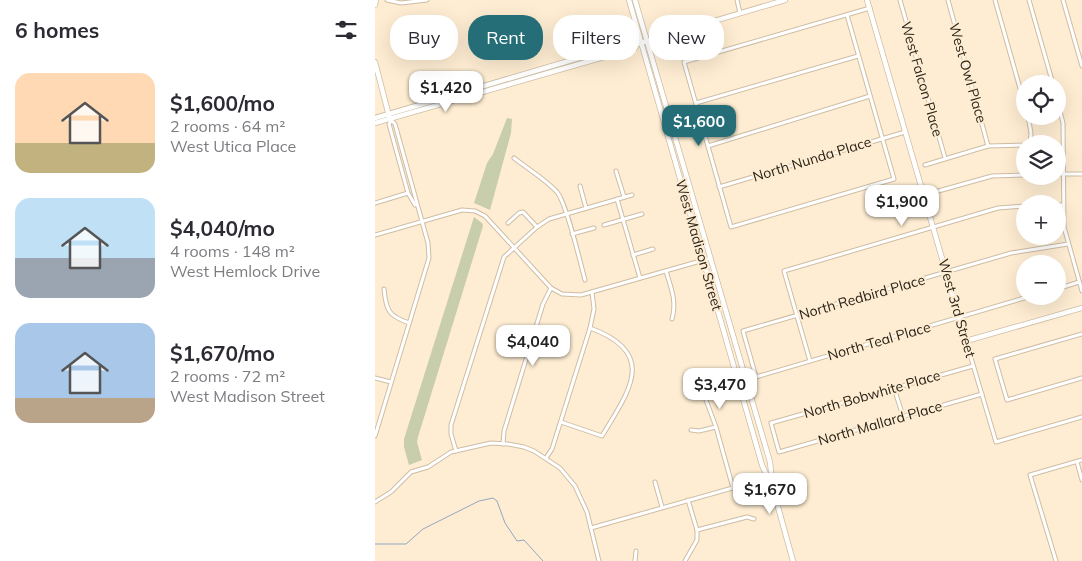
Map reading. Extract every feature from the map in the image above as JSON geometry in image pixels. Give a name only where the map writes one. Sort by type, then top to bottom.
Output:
[{"type":"street","points":[[375,5],[376,0]]},
{"type":"street","points":[[387,0],[401,2],[427,0]]},
{"type":"street","name":"West Madison Street","points":[[629,0],[711,258],[770,462],[770,477],[793,561]]},
{"type":"street","name":"West Madison Street","points":[[635,0],[642,43],[703,261],[762,465],[770,477]]},
{"type":"street","points":[[737,0],[740,13]]},
{"type":"street","points":[[375,123],[624,44],[642,43],[785,0]]},
{"type":"street","name":"West 3rd Street","points":[[867,0],[996,442],[1082,417]]},
{"type":"street","name":"West Falcon Place","points":[[900,0],[945,158]]},
{"type":"street","name":"West Owl Place","points":[[947,0],[988,146]]},
{"type":"street","points":[[995,0],[1016,75]]},
{"type":"street","points":[[1029,0],[1050,75]]},
{"type":"street","points":[[1063,0],[1082,66]]},
{"type":"street","points":[[847,15],[894,179],[731,227],[684,62],[870,8]]},
{"type":"street","points":[[696,103],[859,56]]},
{"type":"street","points":[[375,62],[390,118],[389,124],[408,193],[417,209]]},
{"type":"street","points":[[708,146],[869,96]]},
{"type":"street","points":[[375,118],[390,118]]},
{"type":"street","points":[[375,436],[429,263],[429,249],[417,209],[414,191],[395,124],[390,118]]},
{"type":"street","name":"North Nunda Place","points":[[719,187],[906,132]]},
{"type":"street","points":[[925,165],[988,146],[1016,145]]},
{"type":"street","points":[[514,158],[556,191],[562,200],[585,280]]},
{"type":"street","points":[[616,171],[624,197]]},
{"type":"street","points":[[1066,174],[1082,174]]},
{"type":"street","points":[[924,195],[992,176],[1016,175]]},
{"type":"street","points":[[580,186],[586,208]]},
{"type":"street","points":[[375,203],[408,193]]},
{"type":"street","points":[[456,451],[451,432],[452,422],[504,258],[537,227],[549,220],[632,195]]},
{"type":"street","points":[[617,199],[640,278]]},
{"type":"street","points":[[810,361],[784,271],[998,208],[1016,207]]},
{"type":"street","points":[[375,235],[462,210],[475,211],[485,216],[551,288],[567,295],[581,295],[711,258]]},
{"type":"street","points":[[508,223],[519,213],[523,212],[537,227]]},
{"type":"street","points":[[604,225],[642,214]]},
{"type":"street","points":[[572,234],[594,228]]},
{"type":"street","points":[[1066,236],[1082,290]]},
{"type":"street","name":"North Redbird Place","points":[[756,377],[743,332],[1016,252],[1068,244]]},
{"type":"street","points":[[633,255],[653,249]]},
{"type":"street","points":[[666,271],[675,300],[672,319]]},
{"type":"street","points":[[1066,286],[1079,282]]},
{"type":"street","points":[[503,444],[504,431],[540,313],[546,295],[551,288]]},
{"type":"street","points":[[384,289],[385,303],[390,313],[398,319],[409,323]]},
{"type":"street","points":[[546,458],[552,449],[590,328],[594,309],[592,292]]},
{"type":"street","name":"North Teal Place","points":[[756,377],[1016,300]]},
{"type":"street","points":[[966,341],[1082,308]]},
{"type":"street","points":[[561,422],[602,436],[630,387],[632,367],[625,349],[612,337],[590,328]]},
{"type":"street","points":[[1082,334],[995,359],[1007,400],[1082,378]]},
{"type":"street","name":"North Bobwhite Place","points":[[779,452],[771,423],[973,366]]},
{"type":"street","points":[[375,378],[391,382]]},
{"type":"street","points":[[895,388],[903,416]]},
{"type":"street","name":"North Mallard Place","points":[[779,452],[982,394]]},
{"type":"street","points":[[706,400],[716,427],[733,488]]},
{"type":"street","points":[[691,430],[699,431],[716,427]]},
{"type":"street","points":[[375,502],[391,492],[411,472],[428,466],[456,451],[491,443],[524,447],[546,458],[560,468],[575,486],[584,502],[599,561]]},
{"type":"street","points":[[1055,561],[1030,475],[1082,460]]},
{"type":"street","points":[[1077,462],[1082,480]]},
{"type":"street","points":[[591,528],[770,477]]},
{"type":"street","points":[[655,482],[662,507]]},
{"type":"street","points":[[685,561],[697,540],[697,530],[689,500]]},
{"type":"street","points":[[697,530],[747,517],[754,519]]},
{"type":"street","points":[[635,561],[636,551]]},
{"type":"green space","points":[[507,118],[512,119],[511,133],[490,210],[474,203],[487,163],[493,154]]},
{"type":"green space","points":[[474,217],[483,226],[418,437],[417,442],[422,460],[409,465],[404,447],[404,439]]},
{"type":"waterway","points":[[375,544],[406,544],[423,529],[479,501],[493,498],[497,501],[505,523],[517,541],[524,540],[543,561]]}]
